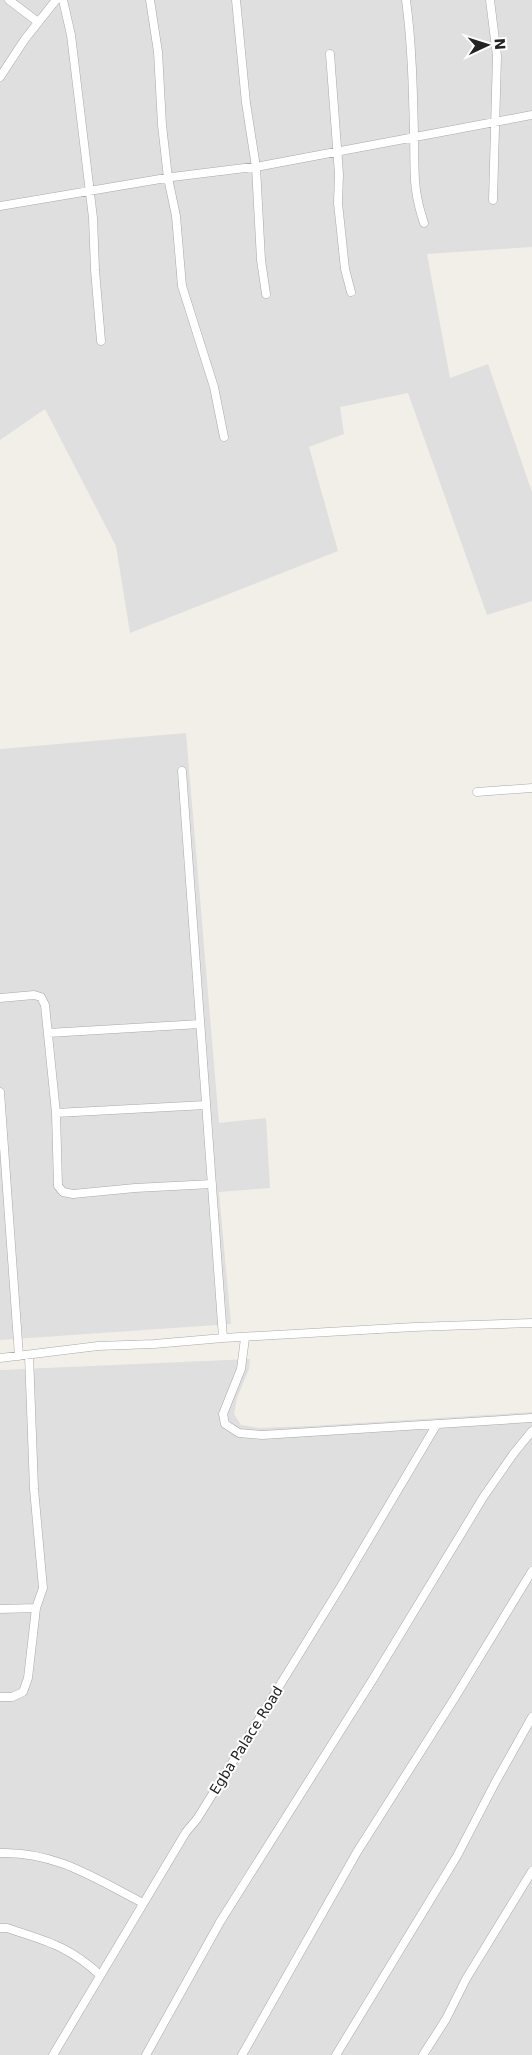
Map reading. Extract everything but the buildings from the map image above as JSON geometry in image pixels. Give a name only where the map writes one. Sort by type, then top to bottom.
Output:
[{"type":"street","points":[[9,0],[38,22]]},
{"type":"street","points":[[0,77],[38,22],[56,0]]},
{"type":"street","points":[[63,0],[71,34],[94,218],[95,270],[102,341]]},
{"type":"street","points":[[150,0],[158,52],[168,178],[176,216],[182,286],[214,387],[224,437]]},
{"type":"street","points":[[236,0],[246,103],[256,167],[261,260],[266,294]]},
{"type":"street","points":[[406,0],[414,137],[414,188],[424,223]]},
{"type":"street","points":[[490,0],[496,41],[496,122],[493,200]]},
{"type":"street","points":[[330,54],[341,236],[345,269],[351,292]]},
{"type":"street","points":[[0,206],[168,178],[256,167],[532,115]]},
{"type":"street","points":[[182,771],[223,1338]]},
{"type":"street","points":[[477,792],[532,788]]},
{"type":"street","points":[[0,998],[34,995],[41,997],[45,1005],[56,1113],[58,1186],[62,1192],[73,1194],[135,1188],[212,1184]]},
{"type":"street","points":[[48,1033],[200,1024]]},
{"type":"street","points":[[0,1092],[19,1356]]},
{"type":"street","points":[[56,1113],[206,1105]]},
{"type":"street","points":[[0,1358],[98,1346],[414,1327],[532,1323]]},
{"type":"street","points":[[245,1338],[241,1369],[223,1414],[225,1424],[239,1433],[262,1435],[532,1418]]},
{"type":"street","points":[[0,1697],[12,1697],[23,1692],[28,1678],[36,1608],[43,1588],[34,1489],[29,1355]]},
{"type":"street","name":"Egba Palace Road","points":[[53,2055],[186,1832],[197,1819],[306,1643],[437,1424]]},
{"type":"street","points":[[146,2055],[220,1922],[373,1679],[484,1496],[532,1431]]},
{"type":"street","points":[[242,2055],[357,1852],[532,1571]]},
{"type":"street","points":[[0,1609],[36,1608]]},
{"type":"street","points":[[336,2055],[457,1856],[494,1783],[532,1717]]},
{"type":"street","points":[[0,1853],[32,1854],[58,1861],[143,1903]]},
{"type":"street","points":[[423,2055],[446,2019],[466,1978],[532,1871]]},
{"type":"street","points":[[0,1928],[6,1928],[66,1949],[82,1958],[100,1975]]},
{"type":"shaded area","points":[[0,0],[532,0],[532,247],[427,254],[450,378],[488,364],[532,492],[532,601],[487,615],[408,393],[340,407],[344,434],[309,447],[338,551],[130,633],[116,546],[45,409],[0,440]]},
{"type":"shaded area","points":[[186,733],[219,1123],[266,1118],[270,1188],[219,1192],[231,1324],[0,1340],[0,749]]},
{"type":"shaded area","points":[[250,1359],[249,1369],[237,1398],[234,1414],[241,1425],[259,1428],[311,1426],[532,1412],[532,2055],[0,2055],[0,1370]]}]
